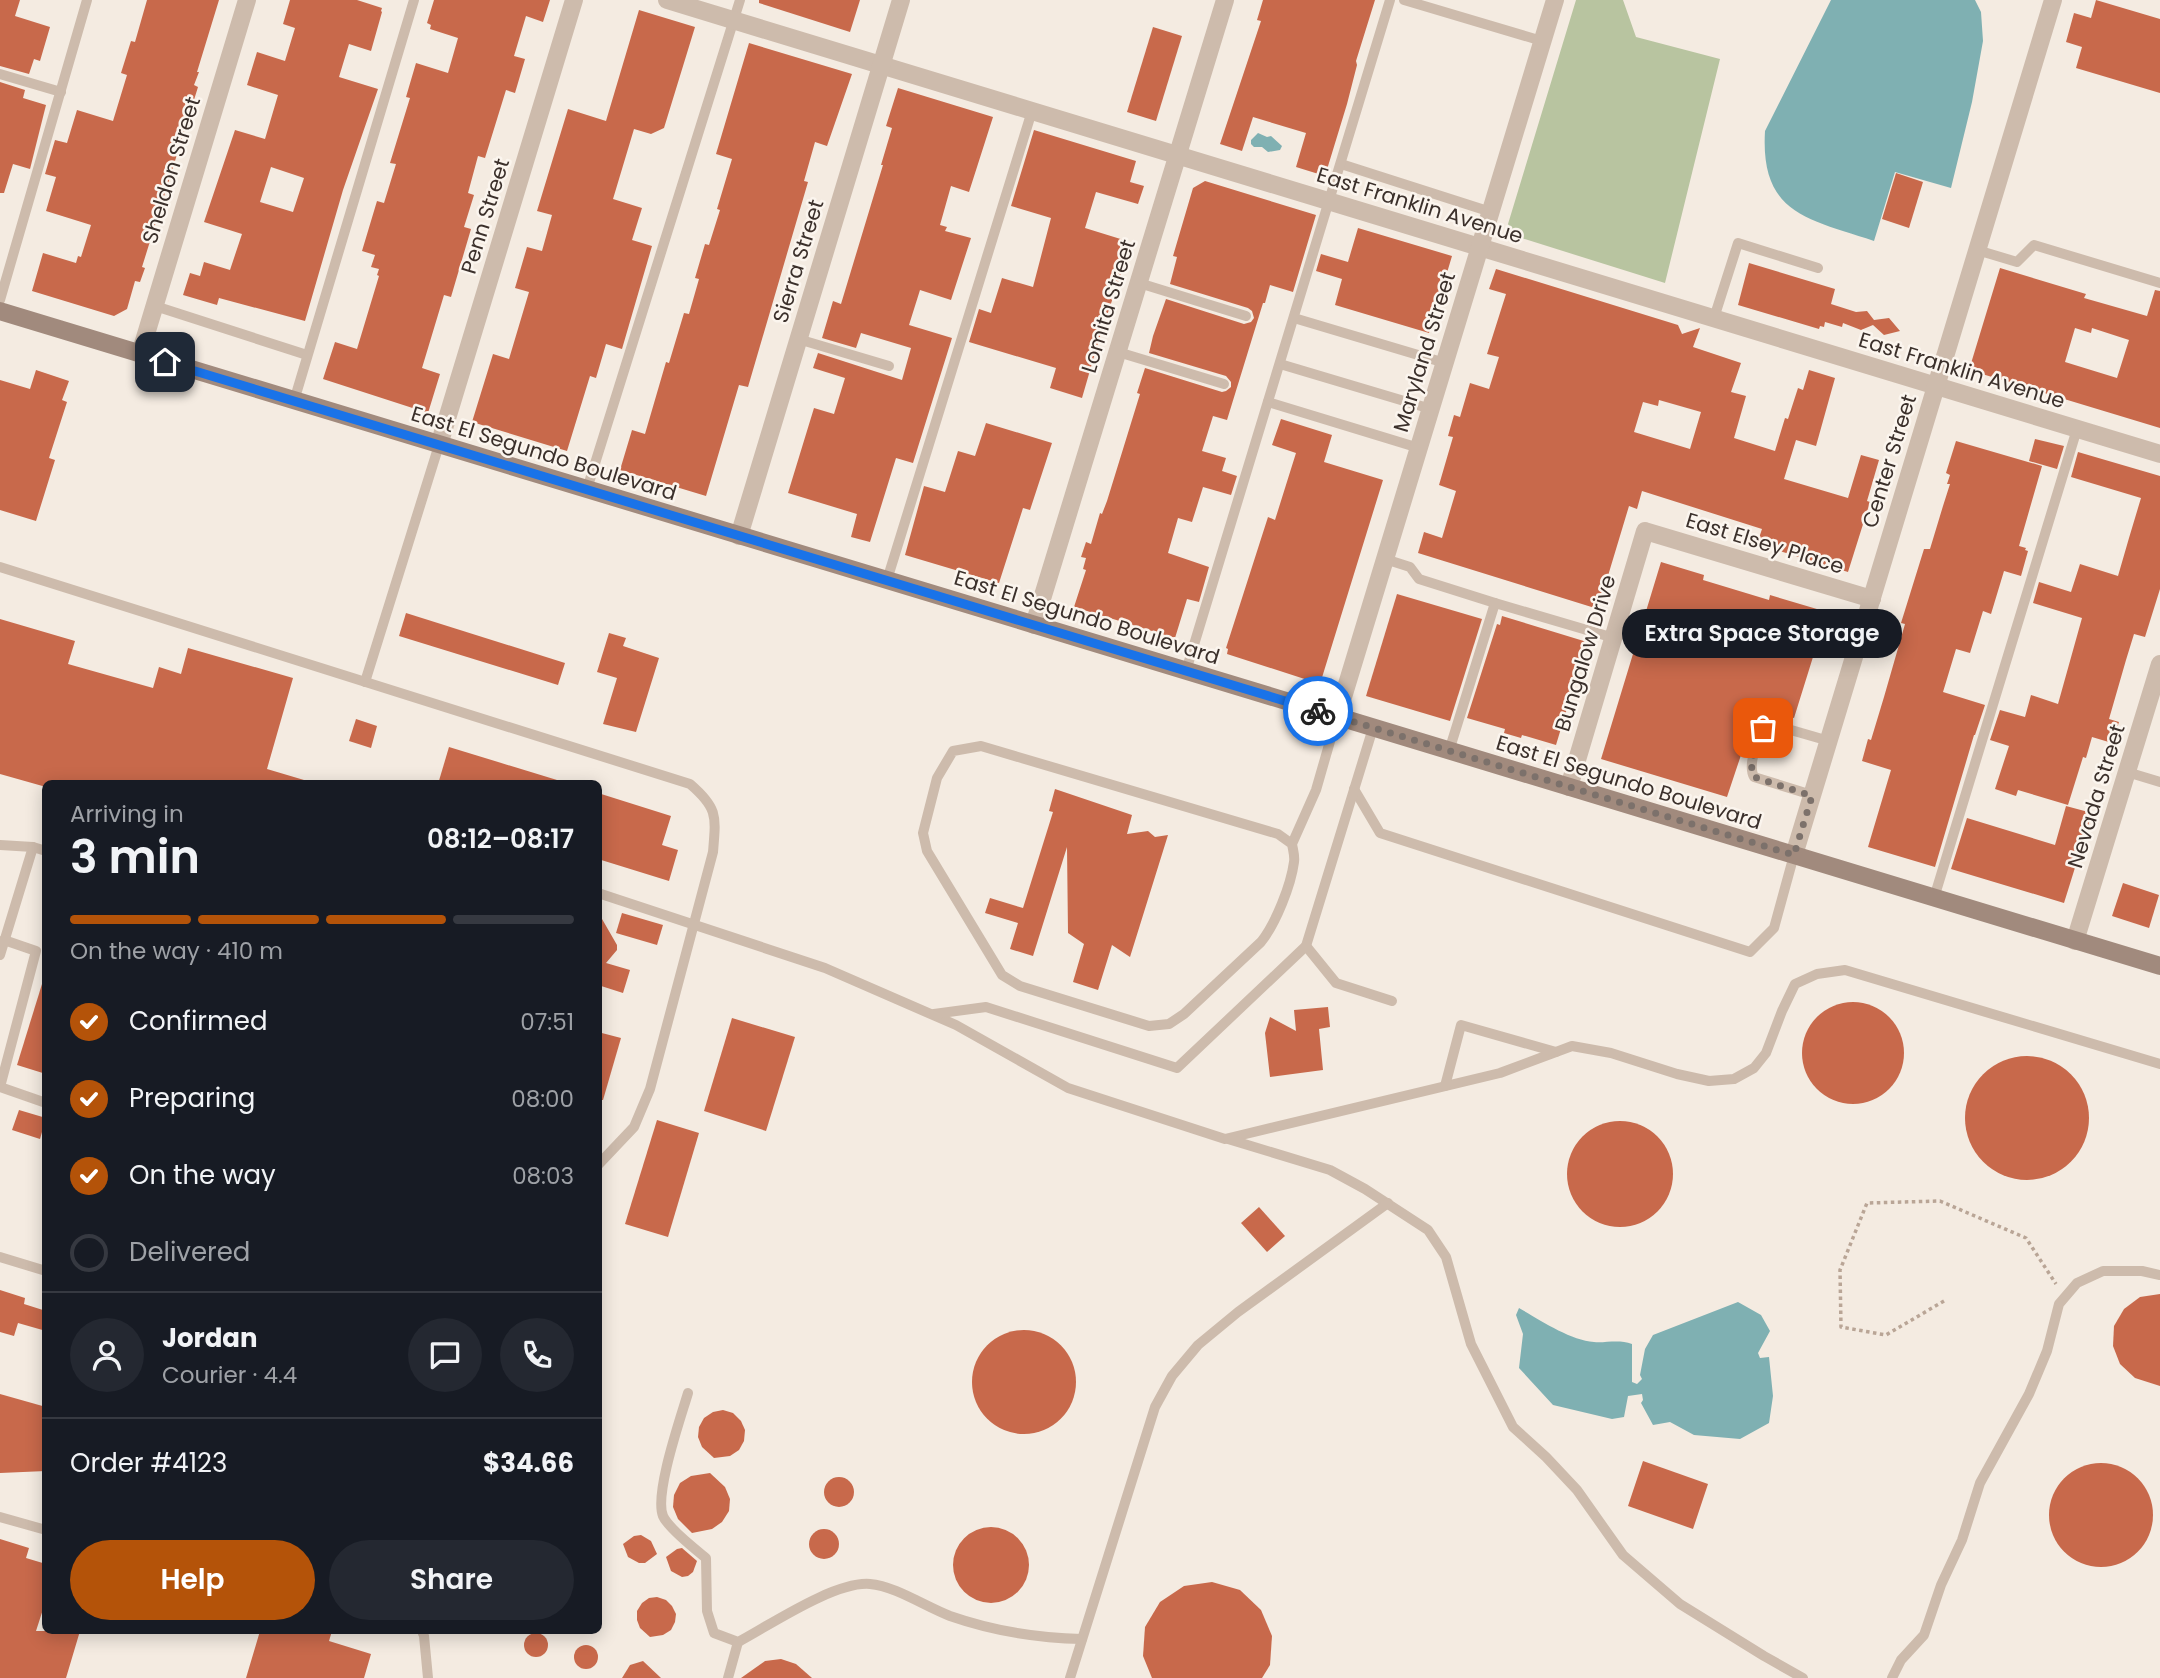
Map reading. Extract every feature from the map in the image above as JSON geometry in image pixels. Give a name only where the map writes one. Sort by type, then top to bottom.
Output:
[{"type":"main road","name":"East El Segundo Boulevard","points":[[0,311],[2160,967]]},
{"type":"street","name":"Sheldon Street","points":[[139,354],[247,0]]},
{"type":"street","name":"Penn Street","points":[[439,445],[574,0]]},
{"type":"street","name":"East Franklin Avenue","points":[[667,0],[2160,454]]},
{"type":"street","name":"Sierra Street","points":[[739,536],[901,0]]},
{"type":"street","name":"Lomita Street","points":[[1034,625],[1225,0]]},
{"type":"street","name":"Maryland Street","points":[[1338,717],[1555,0]]},
{"type":"street","name":"Center Street","points":[[1794,855],[2053,0]]},
{"type":"street","name":"East Elsey Place","points":[[1645,531],[1872,599]]},
{"type":"street","name":"Bungalow Drive","points":[[1569,788],[1645,531]]},
{"type":"street","name":"Nevada Street","points":[[2075,941],[2127,772],[2153,710],[2160,664]]},
{"type":"lane","points":[[0,300],[87,0]]},
{"type":"lane","points":[[294,401],[414,0]]},
{"type":"lane","points":[[587,489],[740,0]]},
{"type":"lane","points":[[1186,671],[1390,0]]},
{"type":"lane","points":[[1404,0],[1542,41]]},
{"type":"lane","points":[[0,74],[61,92]]},
{"type":"lane","points":[[887,580],[1032,111]]},
{"type":"lane","points":[[1341,164],[1491,212]]},
{"type":"lane","points":[[1714,318],[1738,243],[1818,268]]},
{"type":"lane","points":[[1977,250],[2017,262],[2034,245],[2160,283]]},
{"type":"lane","points":[[1139,283],[1246,316]]},
{"type":"lane","points":[[155,306],[307,355]]},
{"type":"lane","points":[[1294,318],[1445,363]]},
{"type":"lane","points":[[798,340],[889,366]]},
{"type":"lane","points":[[1118,352],[1224,384]]},
{"type":"lane","points":[[1280,364],[1431,409]]},
{"type":"lane","points":[[1268,402],[1419,448]]},
{"type":"lane","points":[[1934,898],[2077,429]]},
{"type":"lane","points":[[365,682],[439,445]]},
{"type":"lane","points":[[1385,559],[1410,567],[1419,579],[1614,638]]},
{"type":"lane","points":[[0,566],[690,784],[707,799],[716,818],[713,852],[650,1089],[634,1127],[602,1161]]},
{"type":"lane","points":[[1449,751],[1495,603]]},
{"type":"lane","points":[[1292,844],[1278,834],[981,746],[953,751],[937,778],[923,833],[927,851],[1002,975],[1020,986],[1149,1026],[1169,1024],[1184,1014],[1266,936],[1281,905],[1294,860],[1292,844],[1316,790],[1338,717]]},
{"type":"lane","points":[[1812,796],[1751,774],[1763,728],[1770,724],[1829,741]]},
{"type":"lane","points":[[933,1014],[986,1007],[1177,1068],[1306,946],[1373,728]]},
{"type":"lane","points":[[2127,772],[2160,782]]},
{"type":"lane","points":[[1354,789],[1380,833],[1750,952],[1774,928],[1794,855]]},
{"type":"lane","points":[[0,845],[42,850]]},
{"type":"lane","points":[[0,954],[33,847]]},
{"type":"lane","points":[[602,893],[825,968],[956,1025],[1068,1088],[1330,1170],[1388,1203],[1428,1230],[1446,1257],[1471,1344],[1513,1427],[1577,1490],[1623,1555],[1680,1604],[1803,1678]]},
{"type":"lane","points":[[2,941],[36,951],[0,1087],[42,1102]]},
{"type":"lane","points":[[1306,946],[1336,984],[1392,1001]]},
{"type":"lane","points":[[1225,1139],[1500,1073],[1572,1046],[1611,1053],[1709,1081],[1734,1079],[1754,1068],[1766,1053],[1795,984],[1817,974],[1845,970],[2160,1064]]},
{"type":"lane","points":[[1445,1086],[1461,1025],[1556,1052]]},
{"type":"lane","points":[[1070,1678],[1155,1407],[1172,1376],[1198,1345],[1238,1312],[1388,1203]]},
{"type":"lane","points":[[0,1257],[42,1270]]},
{"type":"lane","points":[[1892,1678],[1901,1660],[1924,1635],[1941,1585],[1962,1540],[1980,1483],[2029,1394],[2047,1351],[2059,1304],[2077,1283],[2103,1271],[2142,1271],[2160,1275]]},
{"type":"lane","points":[[688,1393],[662,1486],[663,1516],[683,1539],[706,1558],[707,1611],[715,1633],[738,1643]]},
{"type":"lane","points":[[0,1517],[42,1529]]},
{"type":"lane","points":[[727,1678],[738,1643],[817,1599],[848,1587],[870,1584],[899,1592],[948,1615],[995,1629],[1048,1638],[1082,1639]]},
{"type":"lane","points":[[422,1634],[428,1678]]},
{"type":"path","points":[[1944,1301],[1885,1335],[1841,1327],[1840,1270],[1867,1203],[1940,1201],[2026,1238],[2065,1297]]},
{"type":"green space","points":[[1576,0],[1623,0],[1636,37],[1720,59],[1665,283],[1515,236],[1508,224]]},
{"type":"water","points":[[1831,0],[1975,0],[1981,12],[1983,41],[1972,102],[1951,188],[1895,172],[1874,241],[1810,219],[1793,209],[1780,197],[1771,181],[1766,159],[1765,131]]},
{"type":"water","points":[[1258,133],[1271,136],[1282,146],[1280,150],[1268,152],[1262,147],[1254,147],[1251,140]]},
{"type":"water","points":[[1738,1302],[1761,1315],[1770,1331],[1758,1353],[1760,1358],[1769,1357],[1773,1396],[1769,1423],[1740,1439],[1694,1435],[1670,1422],[1653,1425],[1641,1403],[1642,1394],[1628,1396],[1624,1417],[1612,1419],[1553,1405],[1519,1368],[1523,1334],[1516,1315],[1519,1308],[1575,1338],[1632,1344],[1632,1382],[1637,1384],[1642,1379],[1640,1375],[1645,1349],[1653,1335]]},
{"type":"building","points":[[0,0],[20,0],[15,16],[50,27],[40,61],[34,59],[29,74],[0,66]]},
{"type":"building","points":[[147,0],[219,0],[197,72],[194,85],[198,87],[142,267],[145,268],[140,282],[135,281],[127,309],[114,316],[32,291],[43,253],[76,263],[78,256],[81,257],[91,225],[46,211],[56,177],[45,174],[55,140],[67,143],[77,110],[113,121],[127,75],[121,73],[131,41],[135,42]]},
{"type":"building","points":[[290,0],[357,0],[382,8],[371,51],[349,44],[339,77],[378,89],[343,190],[305,321],[219,298],[217,305],[183,295],[190,273],[200,276],[204,262],[230,270],[242,234],[204,222],[235,130],[265,139],[278,95],[247,85],[257,52],[285,61],[295,28],[283,24]],"holes":[[[271,167],[304,178],[293,212],[260,202]]]},
{"type":"building","points":[[434,0],[550,0],[543,22],[526,16],[514,56],[525,59],[515,93],[506,90],[485,158],[478,156],[468,193],[474,195],[464,227],[471,229],[451,297],[444,295],[422,368],[440,374],[428,413],[323,379],[335,342],[357,349],[379,276],[379,269],[371,267],[375,255],[362,251],[377,201],[384,203],[396,164],[390,163],[410,98],[406,97],[416,63],[448,73],[458,38],[430,29],[431,25],[427,23]]},
{"type":"building","points":[[759,0],[860,0],[850,32],[759,3]]},
{"type":"building","points":[[1263,0],[1375,0],[1325,176],[1296,167],[1306,133],[1253,117],[1242,151],[1220,144],[1261,21],[1257,20]]},
{"type":"building","points":[[2096,0],[2160,19],[2160,93],[2076,68],[2082,47],[2066,42],[2074,13],[2091,18]]},
{"type":"building","points":[[639,10],[695,27],[664,128],[651,134],[634,129],[613,199],[642,208],[632,240],[652,246],[622,349],[606,344],[596,378],[590,376],[567,451],[472,422],[493,354],[509,359],[529,292],[515,288],[527,247],[542,251],[552,215],[537,211],[568,109],[606,121]]},
{"type":"building","points":[[1153,27],[1182,36],[1156,121],[1127,112]]},
{"type":"building","points":[[749,43],[852,74],[827,146],[815,142],[804,181],[808,182],[748,387],[739,385],[706,496],[620,470],[632,430],[645,434],[666,362],[669,363],[684,313],[689,314],[699,279],[695,278],[705,244],[709,245],[720,210],[717,209],[732,159],[716,154]]},
{"type":"building","points":[[0,82],[25,90],[23,98],[46,105],[30,169],[13,164],[4,193],[0,193]]},
{"type":"building","points":[[898,88],[993,117],[969,192],[951,186],[940,225],[947,227],[945,231],[971,238],[951,300],[920,290],[909,325],[952,338],[913,463],[896,458],[870,542],[851,537],[857,514],[788,493],[814,408],[834,414],[845,378],[813,368],[818,353],[902,380],[911,348],[861,333],[856,348],[822,338],[833,301],[841,304],[883,165],[892,128],[886,126]]},
{"type":"building","points":[[1034,130],[1136,161],[1130,182],[1144,186],[1138,204],[1096,192],[1085,228],[1127,241],[1123,255],[1127,256],[1082,398],[1050,388],[1056,368],[969,342],[979,309],[991,313],[1002,278],[1033,287],[1051,218],[1011,206]]},
{"type":"building","points":[[1896,173],[1923,182],[1909,228],[1882,219]]},
{"type":"building","points":[[1205,181],[1316,215],[1293,292],[1270,285],[1227,420],[1213,416],[1202,451],[1226,458],[1222,471],[1237,476],[1231,495],[1203,487],[1192,522],[1178,518],[1168,553],[1209,567],[1199,602],[1187,599],[1175,638],[1074,607],[1086,570],[1083,569],[1086,558],[1081,557],[1086,542],[1091,544],[1100,513],[1102,514],[1107,501],[1140,394],[1137,393],[1145,368],[1222,392],[1231,387],[1226,376],[1149,353],[1166,299],[1244,324],[1254,318],[1248,308],[1170,284],[1177,257],[1173,256],[1193,188]]},
{"type":"building","points":[[1358,228],[1452,256],[1429,333],[1335,305],[1342,279],[1316,271],[1321,254],[1348,262]]},
{"type":"building","points":[[1749,263],[1835,289],[1831,304],[1856,312],[1867,311],[1874,320],[1889,318],[1900,331],[1884,335],[1873,325],[1861,330],[1843,323],[1842,327],[1825,322],[1824,327],[1820,326],[1819,329],[1738,305]]},
{"type":"building","points":[[2000,268],[2086,294],[2084,298],[2147,316],[2155,290],[2160,291],[2160,428],[1969,370]],"holes":[[[2075,328],[2091,333],[2092,328],[2129,340],[2117,378],[2065,362]]]},
{"type":"building","points":[[1496,269],[1678,325],[1682,334],[1700,328],[1693,347],[1741,363],[1731,392],[1746,396],[1734,438],[1775,451],[1785,418],[1788,419],[1798,388],[1803,390],[1809,370],[1835,378],[1816,446],[1796,440],[1784,479],[1848,498],[1861,455],[1879,460],[1867,501],[1870,502],[1848,572],[1757,544],[1762,529],[1642,491],[1637,509],[1629,506],[1598,609],[1418,553],[1424,532],[1442,538],[1456,491],[1439,485],[1453,437],[1448,436],[1454,415],[1460,417],[1470,383],[1489,389],[1499,357],[1487,354],[1506,294],[1489,289]],"holes":[[[1659,400],[1701,412],[1690,449],[1634,432],[1643,402],[1658,406]]]},
{"type":"building","points":[[36,370],[69,381],[62,400],[67,402],[49,458],[55,460],[36,521],[0,510],[0,380],[30,389]]},
{"type":"building","points":[[1281,419],[1332,435],[1324,462],[1383,480],[1320,684],[1227,654],[1226,648],[1268,517],[1275,520],[1296,453],[1272,445]]},
{"type":"building","points":[[986,423],[1052,443],[1030,510],[1023,508],[999,583],[905,555],[924,486],[945,492],[958,451],[975,456]]},
{"type":"building","points":[[2035,439],[2064,446],[2057,469],[2029,461]]},
{"type":"building","points":[[1956,441],[2042,466],[2019,546],[2028,551],[2021,576],[2004,571],[1991,614],[1983,611],[1970,653],[1956,649],[1943,692],[1985,705],[1935,867],[1868,847],[1891,770],[1862,761],[1884,697],[1905,624],[1901,623],[1924,549],[1930,549],[1950,484],[1947,484],[1950,475],[1946,473]]},
{"type":"building","points":[[2078,452],[2160,476],[2160,589],[2145,637],[2134,634],[2109,719],[2119,722],[2112,743],[2092,737],[2068,805],[2018,790],[2016,796],[1995,789],[2009,746],[1990,740],[2000,710],[2025,717],[2031,695],[2058,704],[2082,618],[2033,603],[2039,582],[2071,592],[2080,564],[2118,576],[2141,498],[2071,477]]},
{"type":"building","points":[[1661,562],[1704,575],[1703,580],[1769,600],[1770,595],[1827,612],[1794,718],[1757,707],[1727,797],[1601,759]]},
{"type":"building","points":[[1397,594],[1482,619],[1450,721],[1366,696]]},
{"type":"building","points":[[406,613],[565,663],[558,685],[399,636]]},
{"type":"building","points":[[1502,616],[1587,642],[1556,745],[1504,733],[1505,729],[1467,718],[1497,624],[1500,625]]},
{"type":"building","points":[[0,619],[75,641],[68,664],[153,688],[159,667],[181,674],[188,648],[293,678],[267,769],[304,780],[42,780],[42,786],[0,774]]},
{"type":"building","points":[[609,633],[626,638],[623,646],[659,658],[636,732],[603,724],[617,678],[597,672]]},
{"type":"building","points":[[356,719],[377,726],[371,748],[349,741]]},
{"type":"building","points":[[449,747],[557,780],[439,780]]},
{"type":"building","points":[[1055,789],[1132,815],[1127,834],[1148,831],[1155,837],[1168,835],[1130,957],[1112,945],[1098,990],[1073,982],[1084,944],[1068,933],[1067,847],[1033,956],[1010,949],[1018,923],[985,913],[990,898],[1023,908],[1053,812],[1049,811]]},
{"type":"building","points":[[602,794],[671,816],[662,845],[678,850],[669,881],[602,860]]},
{"type":"building","points":[[2066,806],[2092,813],[2064,903],[1951,869],[1967,818],[2055,845]]},
{"type":"building","points":[[2123,883],[2159,895],[2149,928],[2112,916]]},
{"type":"building","points":[[622,913],[663,925],[657,945],[616,933]]},
{"type":"building","points":[[602,919],[617,945],[617,950],[606,963],[630,970],[623,993],[602,986]]},
{"type":"building","points":[[42,984],[42,1073],[17,1065]]},
{"type":"building","points":[[1853,1002],[1872,1006],[1889,1017],[1900,1034],[1904,1053],[1900,1072],[1889,1089],[1872,1100],[1853,1104],[1834,1100],[1817,1089],[1806,1072],[1802,1053],[1806,1034],[1817,1017],[1834,1006]]},
{"type":"building","points":[[1328,1007],[1330,1027],[1319,1029],[1323,1070],[1270,1077],[1265,1033],[1270,1017],[1296,1031],[1294,1010]]},
{"type":"building","points":[[732,1018],[795,1037],[766,1131],[704,1111]]},
{"type":"building","points":[[602,1033],[621,1038],[602,1100]]},
{"type":"building","points":[[2027,1056],[2051,1060],[2071,1074],[2085,1094],[2089,1118],[2085,1142],[2071,1162],[2051,1176],[2027,1180],[2003,1176],[1983,1162],[1969,1142],[1965,1118],[1969,1094],[1983,1074],[2003,1060]]},
{"type":"building","points":[[19,1110],[42,1117],[40,1139],[12,1130]]},
{"type":"building","points":[[657,1120],[699,1133],[668,1237],[625,1224]]},
{"type":"building","points":[[1620,1121],[1640,1125],[1658,1136],[1669,1154],[1673,1174],[1669,1194],[1658,1212],[1640,1223],[1620,1227],[1600,1223],[1582,1212],[1571,1194],[1567,1174],[1571,1154],[1582,1136],[1600,1125]]},
{"type":"building","points":[[1259,1207],[1285,1236],[1267,1252],[1241,1223]]},
{"type":"building","points":[[0,1290],[25,1298],[24,1304],[42,1310],[42,1330],[18,1323],[14,1336],[0,1332]]},
{"type":"building","points":[[2160,1294],[2160,1386],[2135,1378],[2120,1364],[2113,1346],[2114,1326],[2124,1309],[2140,1297]]},
{"type":"building","points":[[1024,1330],[1044,1334],[1061,1345],[1072,1362],[1076,1382],[1072,1402],[1061,1419],[1044,1430],[1024,1434],[1004,1430],[987,1419],[976,1402],[972,1382],[976,1362],[987,1345],[1004,1334]]},
{"type":"building","points":[[0,1394],[42,1406],[42,1471],[0,1473]]},
{"type":"building","points":[[723,1410],[733,1413],[741,1421],[745,1430],[744,1441],[739,1450],[730,1456],[714,1458],[702,1447],[698,1437],[699,1427],[704,1418]]},
{"type":"building","points":[[1643,1461],[1708,1484],[1693,1529],[1628,1506]]},
{"type":"building","points":[[2101,1463],[2121,1467],[2138,1478],[2149,1495],[2153,1515],[2149,1535],[2138,1552],[2121,1563],[2101,1567],[2081,1563],[2064,1552],[2053,1535],[2049,1515],[2053,1495],[2064,1478],[2081,1467]]},
{"type":"building","points":[[710,1473],[725,1487],[730,1499],[729,1511],[722,1522],[712,1529],[692,1533],[678,1519],[673,1507],[674,1495],[680,1483],[691,1476]]},
{"type":"building","points":[[839,1477],[850,1481],[854,1492],[850,1503],[839,1507],[828,1503],[824,1492],[828,1481]]},
{"type":"building","points":[[991,1527],[1006,1530],[1018,1538],[1026,1550],[1029,1565],[1026,1580],[1018,1592],[1006,1600],[991,1603],[976,1600],[964,1592],[956,1580],[953,1565],[956,1550],[964,1538],[976,1530]]},
{"type":"building","points":[[824,1529],[835,1533],[839,1544],[835,1555],[824,1559],[813,1555],[809,1544],[813,1533]]},
{"type":"building","points":[[641,1535],[651,1541],[657,1554],[645,1563],[628,1557],[623,1544],[634,1536]]},
{"type":"building","points":[[0,1539],[29,1548],[26,1558],[42,1563],[42,1612],[36,1631],[42,1631],[42,1634],[79,1634],[66,1678],[0,1678]]},
{"type":"building","points":[[682,1548],[697,1561],[693,1572],[682,1577],[671,1571],[666,1557]]},
{"type":"building","points":[[1212,1582],[1240,1590],[1261,1610],[1272,1636],[1270,1665],[1262,1678],[1152,1678],[1143,1656],[1145,1627],[1160,1602],[1184,1586]]},
{"type":"building","points":[[657,1597],[672,1606],[676,1614],[675,1622],[671,1630],[663,1635],[650,1637],[640,1628],[637,1611],[649,1598]]},
{"type":"building","points":[[259,1634],[331,1634],[329,1641],[371,1654],[364,1678],[246,1678]]},
{"type":"building","points":[[541,1634],[547,1640],[545,1654],[536,1657],[527,1654],[524,1645],[527,1636]]},
{"type":"building","points":[[586,1645],[595,1648],[598,1657],[595,1666],[586,1669],[577,1666],[574,1657],[577,1648]]},
{"type":"building","points":[[781,1659],[796,1664],[812,1678],[741,1678],[765,1661]]},
{"type":"building","points":[[643,1661],[661,1678],[622,1678],[630,1665]]},
{"type":"way so far","points":[[1318,711],[1794,855],[1812,796],[1751,774],[1763,728]]},
{"type":"place","name":"Extra Space Storage","points":[[1763,728]]},
{"type":"route","points":[[165,362],[1318,711]]}]
